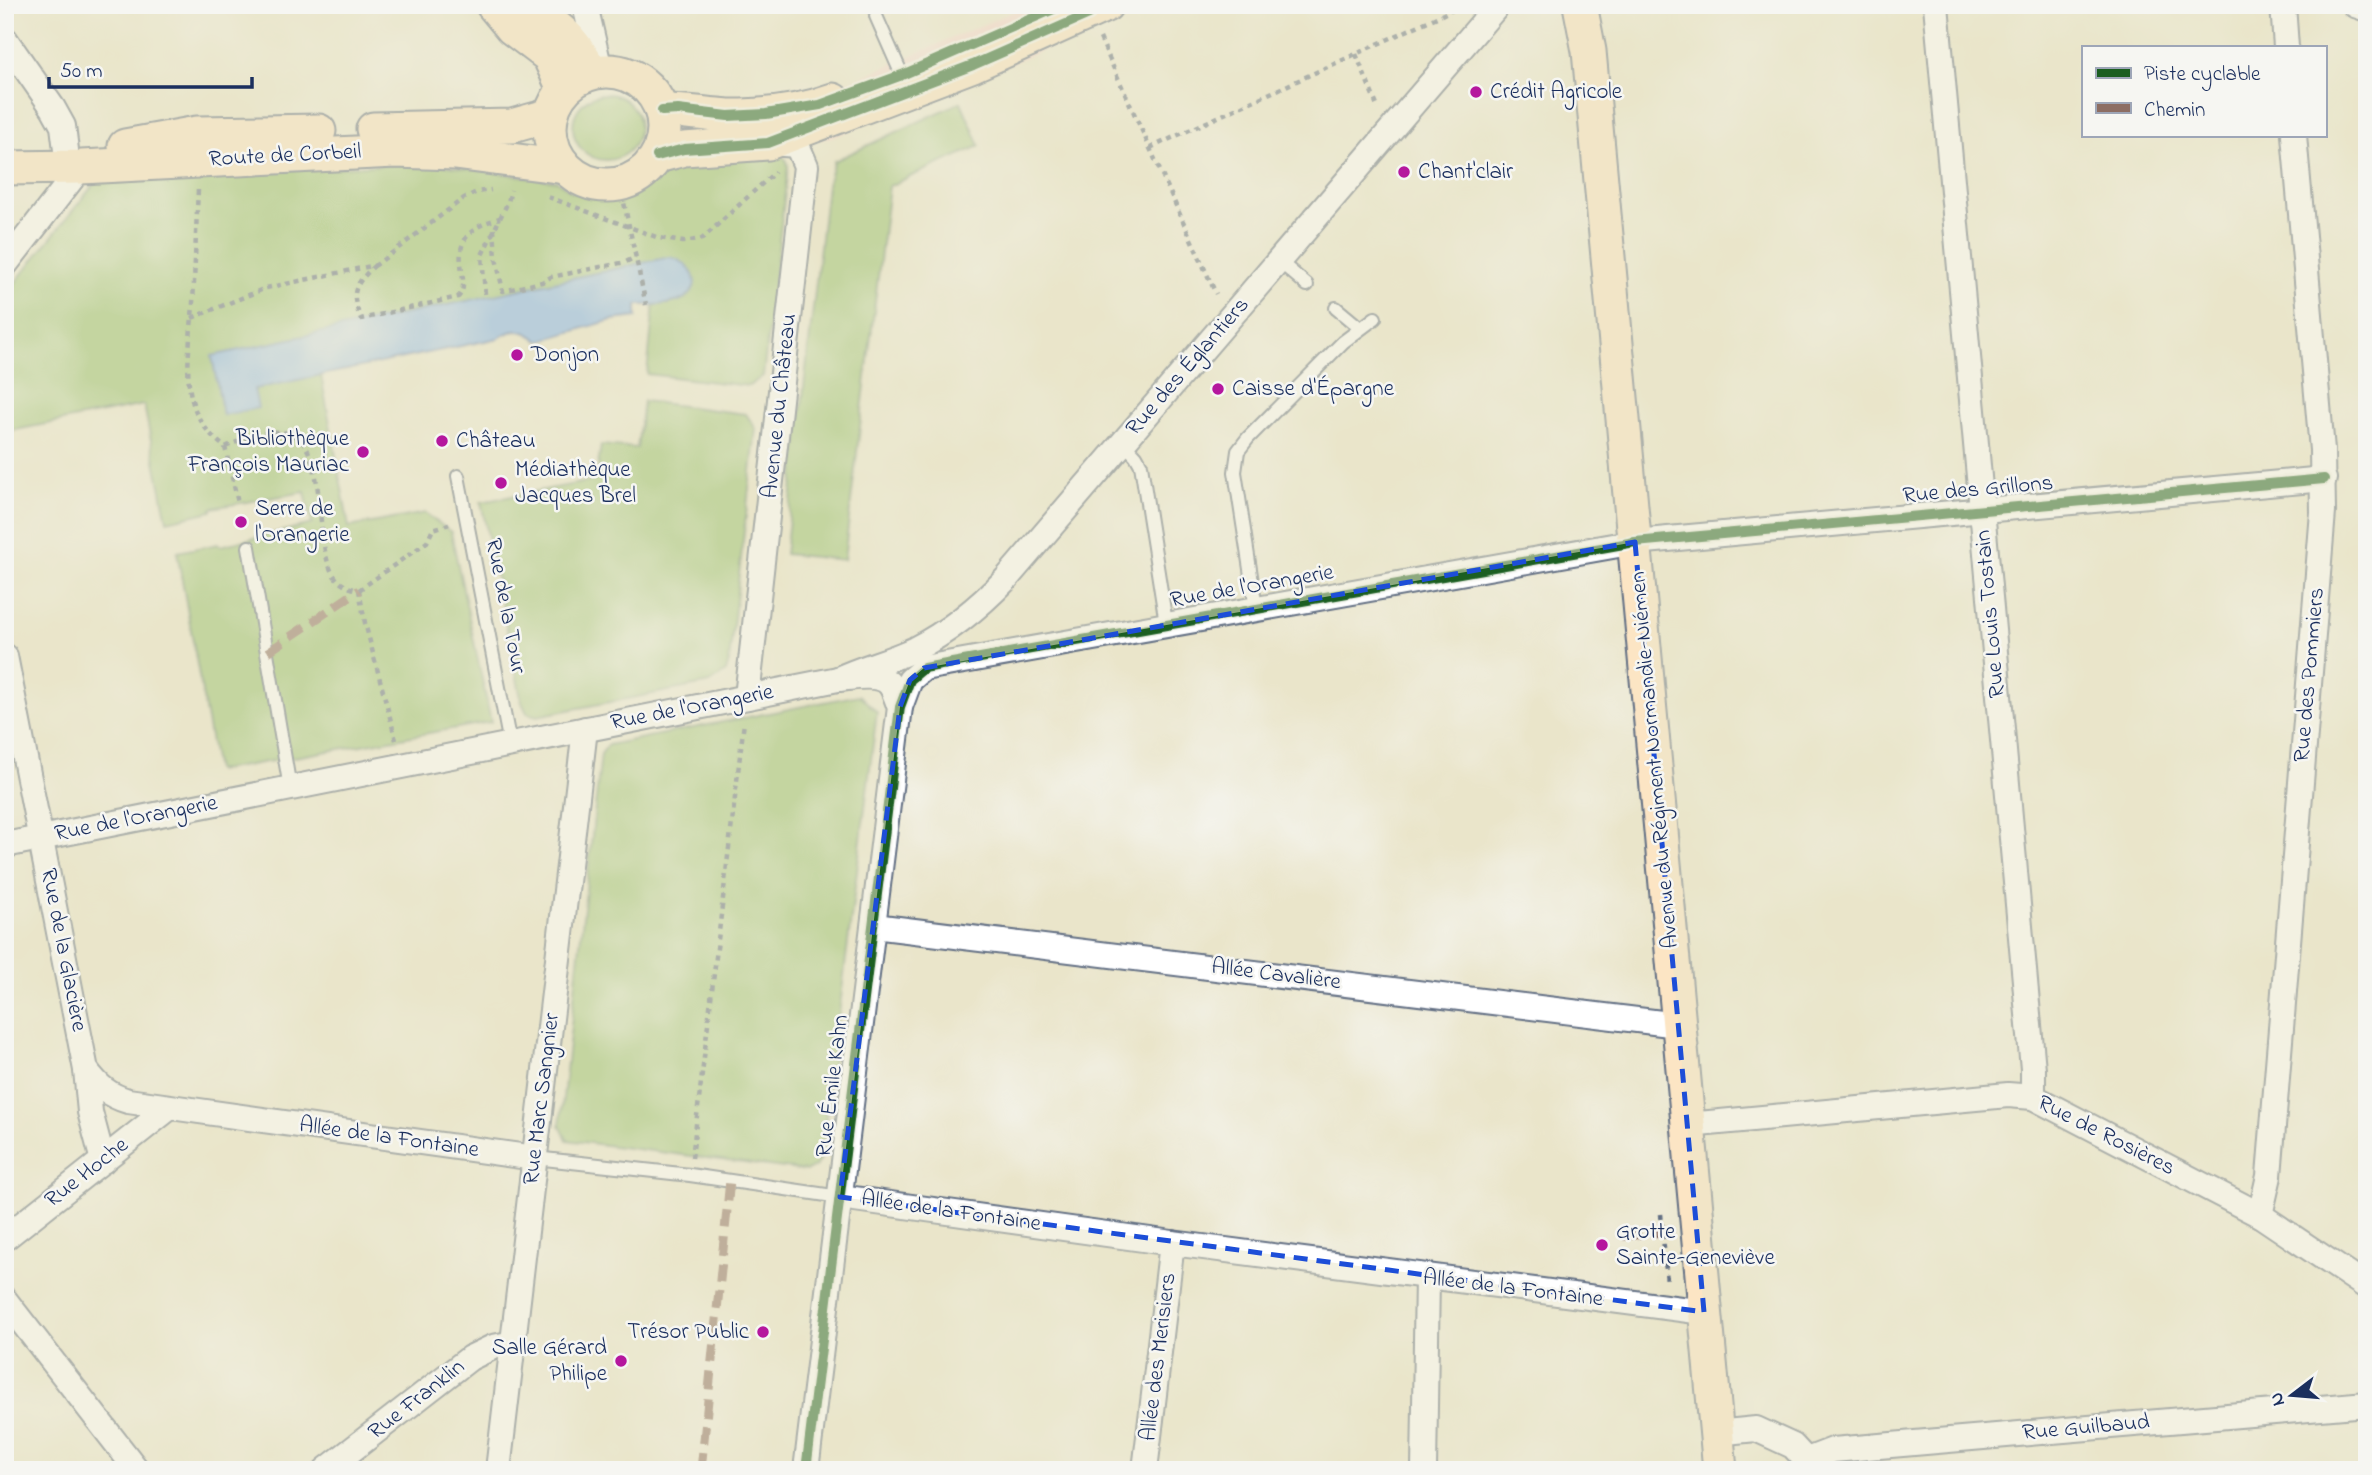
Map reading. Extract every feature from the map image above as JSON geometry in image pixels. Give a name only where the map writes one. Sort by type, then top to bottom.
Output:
[{"type":"main road","points":[[493,5],[512,28],[549,56],[577,86]]},
{"type":"main road","points":[[524,5],[531,13],[554,25],[575,46],[577,86],[550,133],[554,152],[576,177],[590,183],[605,186],[635,178],[647,169],[663,142],[665,127],[662,111],[653,93],[639,79],[620,72],[577,86]]},
{"type":"main road","name":"Avenue du Régiment Normandie-Niémen","points":[[1580,5],[1589,51],[1720,1470]]},
{"type":"main road","name":"Avenue du Régiment Normandie-Niémen","points":[[1589,51],[1594,5]]},
{"type":"main road","points":[[662,111],[678,110],[728,116],[766,114],[820,105],[1086,8]]},
{"type":"main road","points":[[657,156],[684,149],[768,143],[973,65],[1086,8]]},
{"type":"main road","name":"Route de Corbeil","points":[[5,168],[74,158],[197,133],[512,125],[577,86]]},
{"type":"main road","name":"Route de Corbeil","points":[[5,151],[74,158],[199,160],[395,151],[456,153],[565,167]]},
{"type":"street","points":[[577,86],[585,5]]},
{"type":"street","name":"Rue des Églantiers","points":[[838,679],[914,649],[949,629],[984,602],[1498,5]]},
{"type":"street","name":"Rue Louis Tostain","points":[[1936,5],[2033,1069],[2033,1097]]},
{"type":"street","points":[[2283,5],[2286,46]]},
{"type":"street","points":[[2355,5],[2367,9]]},
{"type":"street","points":[[5,38],[53,107],[74,158],[5,265]]},
{"type":"street","name":"Rue des Pommiers","points":[[2260,1214],[2270,1162],[2323,512],[2324,479],[2294,136]]},
{"type":"street","points":[[768,143],[797,145],[806,166]]},
{"type":"street","name":"Avenue du Château","points":[[747,697],[806,166]]},
{"type":"street","name":"Rue des Grillons","points":[[1635,542],[2324,479]]},
{"type":"street","name":"Rue de l'Orangerie","points":[[900,707],[910,680],[924,668],[1635,542]]},
{"type":"street","points":[[949,629],[964,661]]},
{"type":"street","name":"Rue de la Glacière","points":[[5,656],[13,750],[41,838],[86,1070],[90,1112],[103,1161]]},
{"type":"street","name":"Rue de l'Orangerie","points":[[5,845],[838,679],[875,677],[885,680],[891,684],[900,707]]},
{"type":"street","name":"Rue Émile Kahn","points":[[806,1470],[900,707]]},
{"type":"street","name":"Rue Marc Sangnier","points":[[498,1470],[585,729]]},
{"type":"street","name":"Allée Cavalière","points":[[874,926],[1678,1024]]},
{"type":"street","name":"Allée de la Fontaine","points":[[86,1070],[99,1088],[112,1096],[169,1108],[535,1158]]},
{"type":"street","name":"Rue de Rosières","points":[[1688,1125],[2008,1095],[2033,1097],[2260,1214],[2367,1287]]},
{"type":"street","name":"Rue Hoche","points":[[5,1238],[169,1108]]},
{"type":"street","name":"Allée de la Fontaine","points":[[840,1197],[1172,1244],[1704,1312]]},
{"type":"street","name":"Allée des Merisiers","points":[[1145,1470],[1172,1244]]},
{"type":"street","points":[[1424,1470],[1427,1277]]},
{"type":"street","points":[[5,1300],[136,1470]]},
{"type":"street","name":"Rue Franklin","points":[[326,1470],[470,1358],[493,1347],[514,1343]]},
{"type":"street","name":"Rue Guilbaud","points":[[1811,1465],[1833,1450],[2367,1404]]},
{"type":"street","points":[[1716,1433],[1756,1430],[1793,1446],[1811,1465]]},
{"type":"lane","points":[[876,16],[902,75]]},
{"type":"lane","points":[[1279,261],[1307,285]]},
{"type":"lane","points":[[1336,308],[1360,328]]},
{"type":"lane","points":[[1256,608],[1235,472],[1238,452],[1248,438],[1360,328],[1375,318]]},
{"type":"lane","points":[[1123,442],[1141,465],[1166,623]]},
{"type":"lane","name":"Rue de la Tour","points":[[458,476],[510,744]]},
{"type":"lane","points":[[249,547],[290,788]]},
{"type":"lane","name":"Allée de la Fontaine","points":[[535,1158],[690,1175],[840,1197]]},
{"type":"path","points":[[1150,148],[1464,5]]},
{"type":"path","points":[[1086,8],[1228,321]]},
{"type":"path","points":[[1356,54],[1382,116],[1393,128]]},
{"type":"path","points":[[199,160],[187,370],[191,398],[205,428],[209,435],[225,447],[237,503]]},
{"type":"path","points":[[540,194],[673,242],[702,239],[787,161],[806,166]]},
{"type":"path","points":[[620,184],[646,305]]},
{"type":"path","points":[[500,218],[476,227],[466,237],[460,258],[463,289],[458,298],[361,318],[353,300],[354,295],[365,276],[376,265],[464,198],[477,192],[520,191]]},
{"type":"path","points":[[485,294],[480,263],[510,195]]},
{"type":"path","points":[[494,229],[496,258],[503,291],[542,282],[551,277],[626,262],[636,257]]},
{"type":"path","points":[[192,318],[266,288],[376,265]]},
{"type":"path","points":[[225,447],[272,432],[297,436],[307,445],[313,462],[325,556],[337,580],[346,587],[359,590],[427,542],[433,529],[467,520]]},
{"type":"path","points":[[359,590],[365,623],[403,766]]},
{"type":"path","points":[[690,1175],[747,697]]},
{"type":"path","points":[[1661,1214],[1667,1282]]},
{"type":"highlighted area","points":[[1635,542],[1704,1312],[840,1197],[900,707],[910,680],[924,668]]},
{"type":"shaded area","points":[[1029,5],[1151,5],[836,136],[795,145],[666,141],[668,127],[857,79]]},
{"type":"green space","points":[[599,94],[613,94],[625,99],[634,108],[639,127],[637,140],[630,151],[613,160],[599,160],[587,155],[578,146],[573,134],[573,120],[578,108],[587,99]]},
{"type":"green space","points":[[961,102],[980,146],[889,186],[844,560],[785,554],[827,185],[834,161]]},
{"type":"green space","points":[[777,150],[787,161],[788,167],[763,376],[749,386],[647,374],[654,304],[669,304],[686,298],[672,257],[212,356],[223,415],[253,389],[321,375],[349,527],[425,513],[451,532],[491,722],[216,771],[177,552],[218,544],[220,546],[312,524],[305,492],[212,508],[212,511],[167,521],[144,405],[5,432],[5,295],[99,178],[427,163],[557,181],[571,191],[590,197],[623,196],[641,189],[679,161]]},
{"type":"green space","points":[[643,401],[746,414],[756,429],[726,672],[710,683],[537,716],[527,713],[522,703],[481,502],[596,480],[601,445],[637,448]]},
{"type":"green space","points":[[859,695],[877,712],[821,1157],[815,1167],[807,1171],[567,1140],[560,1125],[601,754],[608,745]]},
{"type":"water","points":[[670,257],[685,264],[690,270],[695,282],[693,289],[689,295],[676,302],[637,305],[637,317],[612,320],[539,341],[524,332],[514,331],[499,338],[254,389],[258,408],[223,415],[212,356]]},
{"type":"marked path","points":[[268,652],[359,590]]},
{"type":"marked path","points":[[701,1470],[730,1180]]},
{"type":"marked path","points":[[1623,1236],[1663,1232]]},
{"type":"cycle path","points":[[662,111],[678,110],[728,116],[766,114],[820,105],[902,75],[1063,5]]},
{"type":"cycle path","points":[[657,156],[684,149],[768,143],[973,65],[1089,14]]},
{"type":"cycle path","points":[[806,1470],[900,707],[910,680],[924,668],[1635,542],[2324,479]]},
{"type":"place","name":"Crédit Agricole","points":[[1476,92]]},
{"type":"place","name":"Chant'clair","points":[[1404,172]]},
{"type":"place","name":"Donjon","points":[[517,355]]},
{"type":"place","name":"Caisse d'Épargne","points":[[1218,389]]},
{"type":"place","name":"Château","points":[[442,441]]},
{"type":"place","name":"Bibliothèque François Mauriac","points":[[363,452]]},
{"type":"place","name":"Médiathèque Jacques Brel","points":[[501,483]]},
{"type":"place","name":"Serre de l'Orangerie","points":[[241,522]]},
{"type":"place","name":"Grotte Sainte-Geneviève","points":[[1602,1245]]},
{"type":"place","name":"Trésor Public","points":[[763,1332]]},
{"type":"place","name":"Salle Gérard Philipe","points":[[621,1361]]}]
